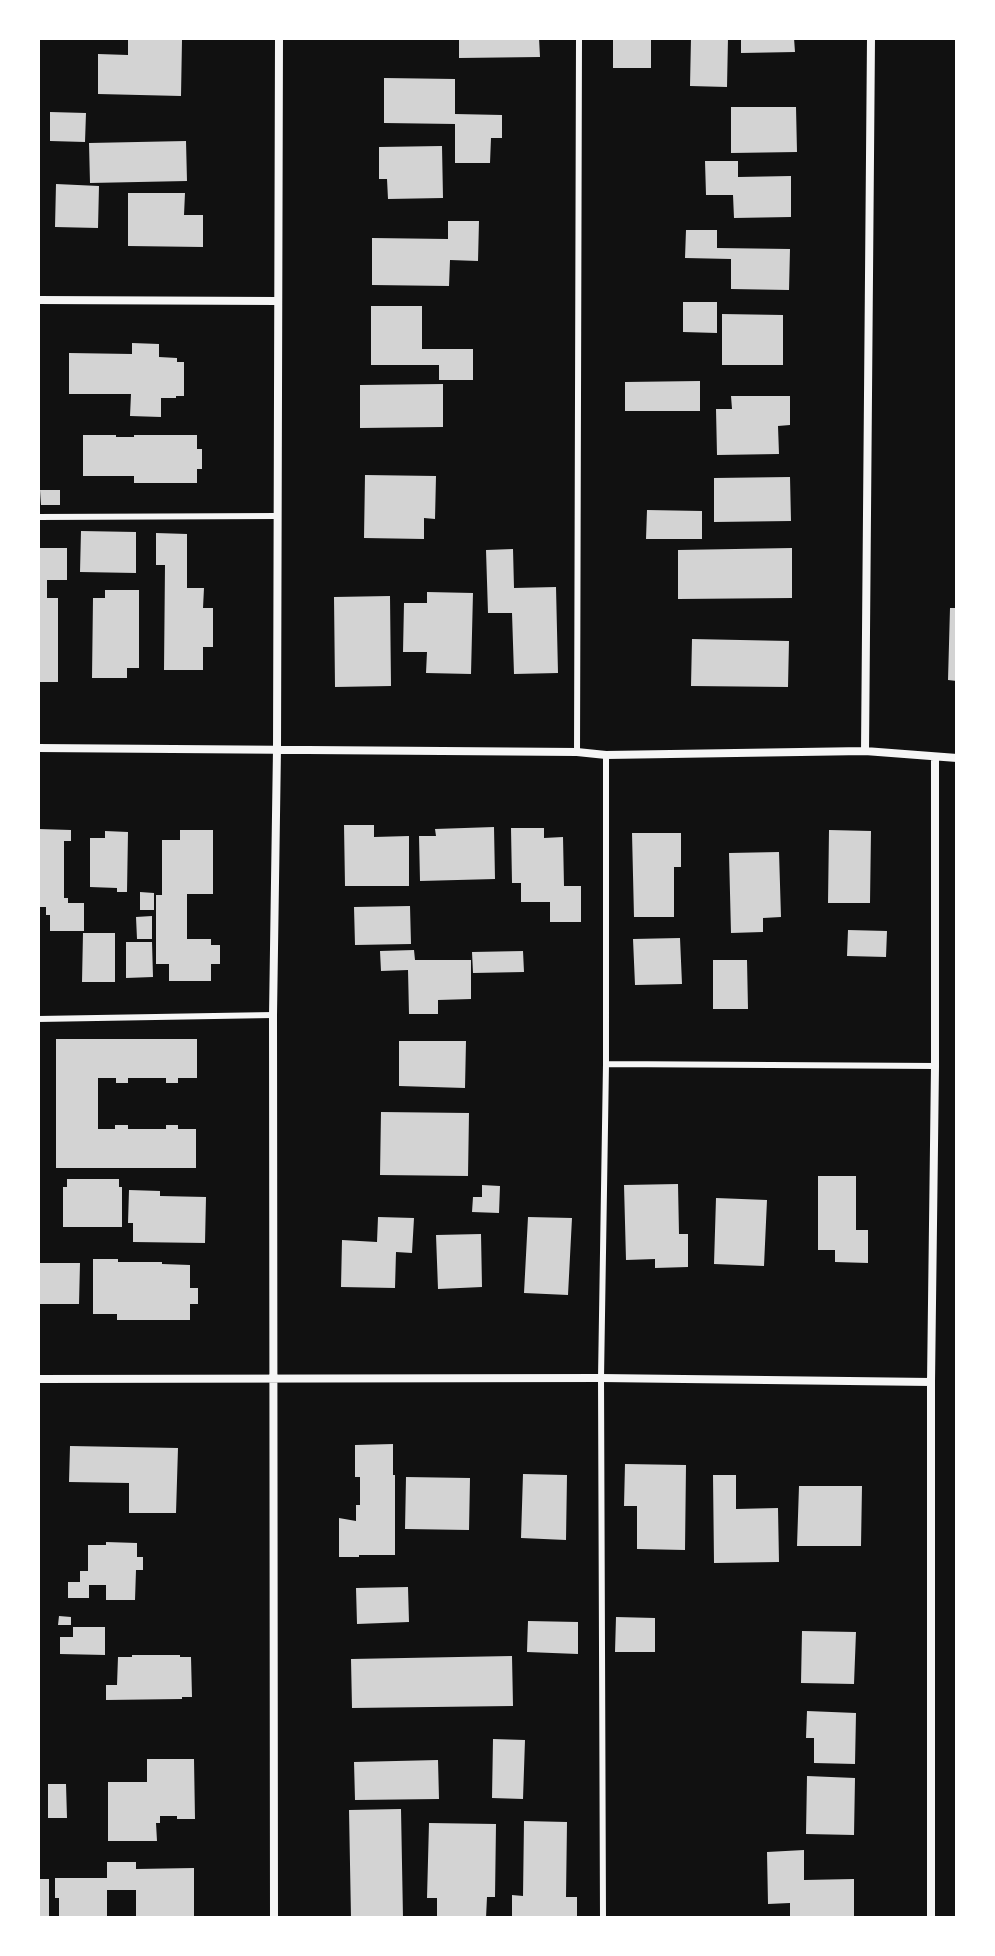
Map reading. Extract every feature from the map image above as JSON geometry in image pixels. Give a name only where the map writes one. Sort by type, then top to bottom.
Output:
[{"type":"street","points":[[274,1918],[273,1015],[279,38]]},
{"type":"street","points":[[865,751],[871,38]]},
{"type":"street","points":[[38,300],[277,301]]},
{"type":"street","points":[[38,748],[577,752],[606,755],[865,751],[957,758]]},
{"type":"street","points":[[931,1918],[935,758]]},
{"type":"street","points":[[38,1379],[601,1378],[931,1382]]},
{"type":"lane","points":[[577,752],[579,38]]},
{"type":"lane","points":[[38,517],[277,516]]},
{"type":"lane","points":[[603,1918],[601,1378],[606,1064],[606,755]]},
{"type":"lane","points":[[38,1019],[273,1015]]},
{"type":"lane","points":[[606,1064],[935,1066]]},
{"type":"building","points":[[459,38],[539,38],[540,57],[459,58]]},
{"type":"building","points":[[613,38],[651,38],[651,68],[613,68]]},
{"type":"building","points":[[691,38],[728,38],[727,87],[690,86]]},
{"type":"building","points":[[741,38],[794,38],[795,52],[741,53]]},
{"type":"building","points":[[128,40],[182,40],[181,96],[98,94],[98,54],[128,55]]},
{"type":"building","points":[[384,78],[455,79],[455,114],[502,115],[502,138],[491,138],[490,163],[455,163],[455,124],[384,123]]},
{"type":"building","points":[[731,107],[796,107],[797,152],[731,153]]},
{"type":"building","points":[[50,112],[86,113],[85,142],[50,141]]},
{"type":"building","points":[[186,141],[187,181],[90,183],[89,143]]},
{"type":"building","points":[[442,146],[443,198],[388,199],[387,179],[379,179],[379,147]]},
{"type":"building","points":[[705,161],[738,161],[738,177],[791,176],[791,217],[734,218],[733,195],[706,195]]},
{"type":"building","points":[[56,184],[99,186],[98,228],[55,227]]},
{"type":"building","points":[[128,193],[185,193],[184,215],[203,215],[203,247],[128,246]]},
{"type":"building","points":[[448,221],[479,221],[478,261],[450,260],[449,286],[372,285],[372,238],[448,239]]},
{"type":"building","points":[[686,230],[717,230],[717,248],[790,249],[789,290],[731,289],[731,259],[685,258]]},
{"type":"building","points":[[683,302],[717,302],[717,333],[683,332]]},
{"type":"building","points":[[371,306],[422,306],[422,349],[473,349],[473,380],[439,380],[439,365],[371,365]]},
{"type":"building","points":[[722,314],[783,315],[783,365],[722,365]]},
{"type":"building","points":[[132,343],[159,344],[159,357],[177,358],[177,362],[184,362],[184,396],[161,398],[161,417],[130,416],[131,394],[69,394],[69,353],[132,354]]},
{"type":"building","points":[[700,381],[700,411],[625,411],[625,382]]},
{"type":"building","points":[[443,384],[443,427],[360,428],[360,385]]},
{"type":"building","points":[[731,396],[790,396],[790,425],[778,426],[779,454],[717,455],[716,409],[732,409]]},
{"type":"building","points":[[83,435],[197,435],[197,449],[202,449],[202,469],[197,469],[197,483],[134,483],[134,476],[83,476]]},
{"type":"building","points":[[365,475],[436,476],[435,519],[424,518],[424,539],[364,538]]},
{"type":"building","points":[[790,477],[791,521],[714,522],[714,478]]},
{"type":"building","points":[[40,490],[60,490],[60,505],[41,505]]},
{"type":"building","points":[[647,510],[702,511],[702,539],[646,539]]},
{"type":"building","points":[[81,531],[136,532],[136,573],[80,572]]},
{"type":"building","points":[[156,533],[187,534],[187,588],[204,588],[203,608],[213,608],[213,647],[203,647],[203,670],[164,670],[165,565],[156,565]]},
{"type":"building","points":[[38,548],[67,548],[67,580],[47,580],[47,598],[58,598],[58,682],[38,682]]},
{"type":"building","points":[[792,548],[792,598],[678,599],[678,550]]},
{"type":"building","points":[[513,549],[514,588],[556,587],[558,673],[514,674],[512,613],[488,613],[486,550]]},
{"type":"building","points":[[105,590],[139,590],[139,668],[127,668],[127,678],[92,678],[93,598],[105,598]]},
{"type":"building","points":[[427,592],[473,593],[471,674],[426,673],[427,652],[403,652],[404,603],[427,603]]},
{"type":"building","points":[[390,596],[391,686],[335,687],[334,597]]},
{"type":"building","points":[[950,608],[957,608],[957,681],[948,680]]},
{"type":"building","points":[[692,639],[789,641],[788,687],[691,686]]},
{"type":"building","points":[[344,825],[374,825],[374,837],[409,836],[409,886],[345,886]]},
{"type":"building","points":[[494,827],[495,879],[420,881],[419,836],[436,836],[435,829]]},
{"type":"building","points":[[511,828],[544,828],[544,838],[563,837],[564,886],[581,886],[581,922],[550,922],[550,902],[521,902],[521,883],[512,883]]},
{"type":"building","points":[[38,829],[71,830],[71,841],[64,841],[64,898],[68,898],[68,903],[84,903],[84,931],[50,931],[50,915],[46,915],[46,907],[38,907]]},
{"type":"building","points":[[180,830],[213,830],[213,894],[187,894],[187,939],[211,939],[211,945],[220,945],[220,964],[211,964],[211,981],[169,981],[169,964],[156,964],[156,895],[162,895],[162,840],[180,840]]},
{"type":"building","points":[[829,830],[871,831],[870,903],[828,903]]},
{"type":"building","points":[[105,831],[128,832],[127,892],[117,892],[117,888],[90,887],[90,838],[105,838]]},
{"type":"building","points":[[632,833],[681,833],[681,867],[674,867],[674,917],[634,917]]},
{"type":"building","points":[[779,852],[781,917],[763,918],[763,932],[731,933],[729,853]]},
{"type":"building","points":[[140,892],[154,893],[154,910],[140,910]]},
{"type":"building","points":[[410,906],[411,944],[355,945],[354,907]]},
{"type":"building","points":[[152,916],[152,939],[137,939],[136,917]]},
{"type":"building","points":[[848,930],[887,931],[886,957],[847,956]]},
{"type":"building","points":[[83,933],[115,933],[115,982],[82,982]]},
{"type":"building","points":[[680,938],[682,984],[635,985],[633,939]]},
{"type":"building","points":[[126,942],[152,942],[153,977],[126,978]]},
{"type":"building","points":[[414,950],[415,960],[471,960],[471,999],[438,1000],[438,1014],[409,1014],[408,970],[381,971],[380,951]]},
{"type":"building","points":[[523,951],[524,972],[473,973],[472,952]]},
{"type":"building","points":[[713,960],[747,960],[748,1009],[713,1009]]},
{"type":"building","points":[[56,1039],[197,1039],[197,1078],[178,1078],[178,1083],[166,1083],[166,1078],[128,1078],[128,1083],[116,1083],[116,1078],[98,1078],[98,1129],[128,1125],[128,1129],[166,1129],[166,1125],[178,1125],[178,1129],[196,1129],[196,1168],[56,1168]]},
{"type":"building","points":[[399,1041],[466,1041],[465,1088],[399,1086]]},
{"type":"building","points":[[381,1112],[469,1113],[468,1176],[380,1175]]},
{"type":"building","points":[[818,1176],[856,1176],[856,1230],[868,1230],[868,1263],[835,1262],[835,1250],[818,1250]]},
{"type":"building","points":[[67,1179],[119,1179],[119,1187],[122,1187],[122,1227],[63,1227],[63,1187],[67,1187]]},
{"type":"building","points":[[678,1184],[679,1234],[688,1234],[688,1267],[655,1268],[655,1259],[626,1260],[624,1185]]},
{"type":"building","points":[[482,1185],[500,1186],[499,1213],[472,1212],[473,1197],[482,1197]]},
{"type":"building","points":[[129,1190],[160,1191],[160,1196],[206,1197],[205,1243],[133,1242],[133,1223],[128,1223]]},
{"type":"building","points":[[716,1198],[767,1200],[764,1266],[714,1264]]},
{"type":"building","points":[[378,1217],[414,1218],[412,1253],[396,1252],[395,1288],[341,1287],[342,1240],[377,1242]]},
{"type":"building","points":[[528,1217],[572,1218],[568,1295],[524,1293]]},
{"type":"building","points":[[481,1234],[482,1287],[438,1289],[436,1235]]},
{"type":"building","points":[[93,1259],[190,1265],[190,1288],[198,1288],[198,1304],[190,1304],[190,1320],[117,1320],[117,1314],[93,1314]]},
{"type":"building","points":[[38,1263],[80,1263],[79,1304],[38,1304]]},
{"type":"building","points":[[393,1444],[395,1555],[339,1557],[339,1518],[356,1521],[356,1505],[360,1505],[360,1477],[355,1477],[355,1445]]},
{"type":"building","points":[[70,1446],[178,1448],[176,1513],[129,1513],[129,1483],[69,1482]]},
{"type":"building","points":[[625,1464],[686,1465],[685,1550],[637,1549],[637,1506],[624,1506]]},
{"type":"building","points":[[523,1474],[567,1475],[566,1540],[521,1538]]},
{"type":"building","points":[[713,1475],[736,1475],[736,1509],[778,1508],[779,1562],[714,1563]]},
{"type":"building","points":[[406,1477],[470,1478],[469,1530],[405,1529]]},
{"type":"building","points":[[799,1486],[862,1486],[861,1546],[797,1546]]},
{"type":"building","points":[[106,1542],[137,1543],[137,1557],[143,1557],[143,1570],[136,1570],[135,1600],[106,1600],[106,1585],[89,1585],[89,1598],[68,1598],[68,1582],[80,1582],[80,1571],[88,1571],[88,1545],[106,1545]]},
{"type":"building","points":[[408,1587],[409,1622],[357,1624],[356,1588]]},
{"type":"building","points":[[59,1616],[71,1617],[71,1625],[58,1625]]},
{"type":"building","points":[[616,1617],[655,1618],[655,1652],[615,1652]]},
{"type":"building","points":[[528,1621],[578,1622],[578,1654],[527,1652]]},
{"type":"building","points":[[73,1627],[105,1627],[105,1655],[60,1654],[60,1637],[73,1637]]},
{"type":"building","points":[[802,1631],[856,1632],[854,1684],[801,1683]]},
{"type":"building","points":[[512,1656],[513,1706],[352,1708],[351,1659]]},
{"type":"building","points":[[118,1657],[191,1657],[192,1697],[106,1700],[106,1685],[117,1685]]},
{"type":"building","points":[[807,1711],[856,1713],[855,1764],[814,1763],[814,1738],[806,1738]]},
{"type":"building","points":[[493,1739],[525,1740],[523,1799],[492,1798]]},
{"type":"building","points":[[147,1759],[194,1759],[195,1819],[160,1816],[160,1823],[156,1823],[157,1841],[108,1841],[108,1782],[147,1782]]},
{"type":"building","points":[[438,1760],[439,1799],[355,1800],[354,1762]]},
{"type":"building","points":[[807,1776],[855,1778],[854,1835],[806,1834]]},
{"type":"building","points":[[48,1784],[66,1784],[67,1818],[48,1818]]},
{"type":"building","points":[[401,1809],[403,1918],[351,1918],[349,1810]]},
{"type":"building","points":[[524,1821],[567,1822],[566,1897],[577,1897],[577,1918],[512,1918],[512,1895],[523,1896]]},
{"type":"building","points":[[429,1823],[496,1824],[495,1897],[487,1897],[486,1918],[437,1918],[437,1898],[427,1898]]},
{"type":"building","points":[[804,1850],[804,1880],[854,1879],[854,1918],[790,1918],[790,1903],[768,1904],[767,1852]]},
{"type":"building","points":[[107,1862],[136,1862],[136,1869],[194,1868],[194,1918],[136,1918],[136,1890],[107,1890],[107,1918],[59,1918],[55,1878],[107,1878]]},
{"type":"building","points":[[38,1879],[49,1879],[49,1918],[38,1918]]}]
